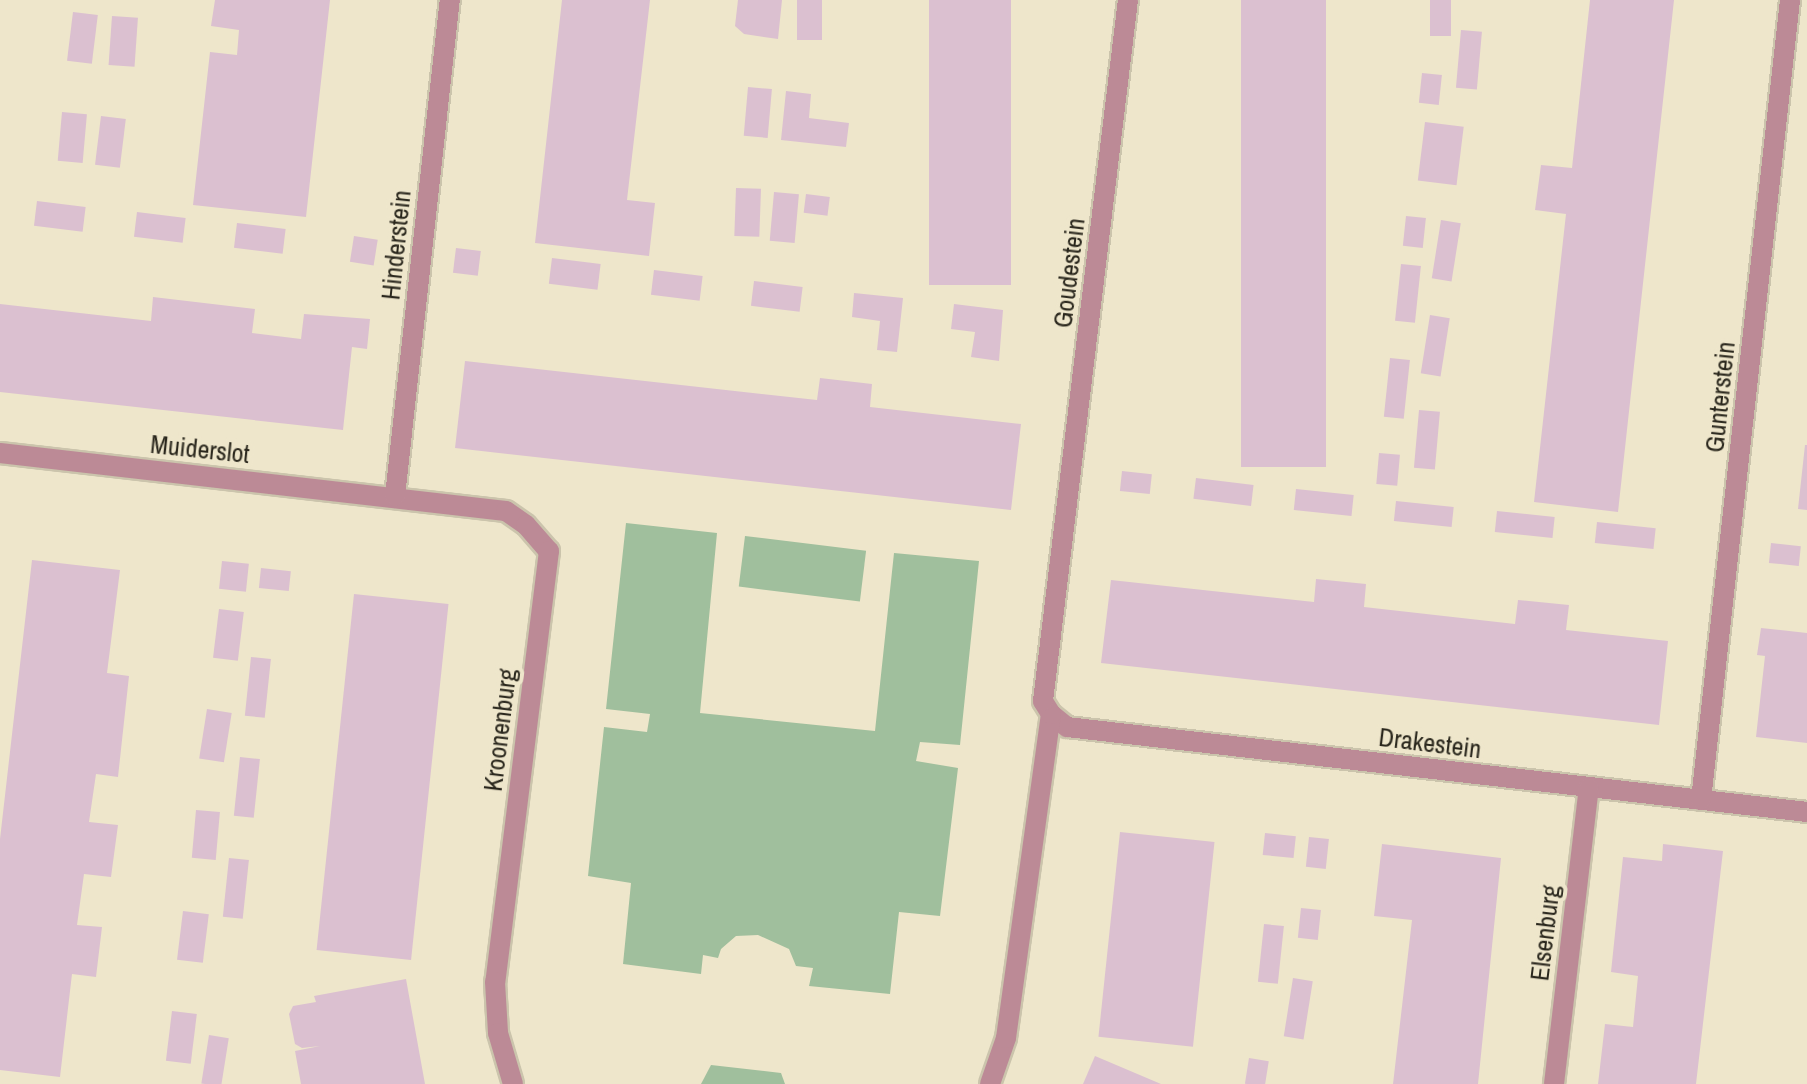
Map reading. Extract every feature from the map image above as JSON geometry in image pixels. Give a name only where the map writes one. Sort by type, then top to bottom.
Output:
[{"type":"street","name":"Hinderstein","points":[[395,496],[450,0]]},
{"type":"street","name":"Goudestein","points":[[1051,714],[1043,701],[1128,0]]},
{"type":"street","name":"Gunterstein","points":[[1701,800],[1790,0]]},
{"type":"street","name":"Muiderslot","points":[[0,453],[395,496]]},
{"type":"street","name":"Kroonenburg","points":[[395,496],[506,511],[526,525],[549,551],[495,982],[498,1033],[513,1084]]},
{"type":"street","name":"Drakestein","points":[[1051,714],[1067,727],[1807,812]]},
{"type":"street","points":[[990,1084],[1006,1038],[1051,714]]},
{"type":"street","name":"Elsenburg","points":[[1554,1084],[1589,788]]},
{"type":"green space","points":[[626,523],[717,533],[700,713],[875,731],[894,553],[979,561],[960,745],[920,742],[916,761],[958,768],[940,916],[899,912],[890,994],[809,986],[813,968],[796,966],[789,949],[758,935],[736,936],[721,949],[718,958],[703,955],[701,974],[623,964],[631,883],[588,876],[604,727],[647,732],[650,714],[606,709]]},
{"type":"green space","points":[[745,536],[866,551],[860,601],[739,587]]},
{"type":"green space","points":[[711,1065],[781,1073],[785,1084],[701,1084]]},
{"type":"building","points":[[215,0],[330,0],[306,217],[193,205],[210,52],[237,55],[239,30],[211,26]]},
{"type":"building","points":[[562,0],[650,0],[627,200],[655,203],[649,256],[535,243]]},
{"type":"building","points":[[738,0],[782,0],[778,39],[744,34],[735,26]]},
{"type":"building","points":[[797,0],[822,0],[822,40],[797,40]]},
{"type":"building","points":[[929,0],[1011,0],[1011,285],[929,285]]},
{"type":"building","points":[[1241,0],[1326,0],[1326,467],[1241,467]]},
{"type":"building","points":[[1430,0],[1451,0],[1451,36],[1430,36]]},
{"type":"building","points":[[1590,0],[1674,0],[1618,512],[1534,502],[1566,214],[1535,210],[1541,165],[1572,168]]},
{"type":"building","points":[[73,12],[98,15],[92,64],[67,61]]},
{"type":"building","points":[[112,16],[138,18],[135,67],[109,65]]},
{"type":"building","points":[[1461,30],[1482,32],[1477,90],[1456,88]]},
{"type":"building","points":[[1422,73],[1442,75],[1439,105],[1419,103]]},
{"type":"building","points":[[748,87],[772,89],[768,138],[744,136]]},
{"type":"building","points":[[786,91],[811,94],[809,118],[849,123],[846,147],[781,140]]},
{"type":"building","points":[[62,112],[87,114],[83,163],[58,161]]},
{"type":"building","points":[[101,116],[126,119],[120,168],[95,165]]},
{"type":"building","points":[[1425,122],[1464,127],[1457,185],[1418,181]]},
{"type":"building","points":[[736,188],[761,189],[759,237],[734,236]]},
{"type":"building","points":[[774,192],[799,194],[795,243],[770,241]]},
{"type":"building","points":[[806,194],[830,197],[828,216],[804,213]]},
{"type":"building","points":[[37,201],[86,207],[83,232],[34,226]]},
{"type":"building","points":[[137,212],[186,218],[183,243],[134,237]]},
{"type":"building","points":[[1406,216],[1426,218],[1423,248],[1403,246]]},
{"type":"building","points":[[1441,220],[1461,223],[1452,281],[1432,278]]},
{"type":"building","points":[[237,223],[286,229],[283,254],[234,248]]},
{"type":"building","points":[[354,236],[378,240],[374,265],[350,262]]},
{"type":"building","points":[[456,248],[481,251],[478,276],[453,273]]},
{"type":"building","points":[[552,258],[601,264],[597,290],[549,284]]},
{"type":"building","points":[[1401,264],[1421,266],[1415,323],[1395,321]]},
{"type":"building","points":[[654,270],[703,276],[700,301],[651,295]]},
{"type":"building","points":[[754,281],[803,287],[800,312],[751,306]]},
{"type":"building","points":[[854,293],[903,298],[897,352],[877,350],[880,321],[852,317]]},
{"type":"building","points":[[153,297],[255,309],[252,333],[301,339],[304,314],[370,319],[367,349],[352,347],[343,430],[0,392],[0,304],[151,321]]},
{"type":"building","points":[[954,304],[1003,310],[999,361],[971,357],[975,332],[951,329]]},
{"type":"building","points":[[1430,315],[1450,318],[1441,376],[1421,373]]},
{"type":"building","points":[[1390,358],[1410,360],[1404,419],[1384,417]]},
{"type":"building","points":[[465,361],[817,400],[820,378],[872,384],[870,407],[1021,424],[1011,510],[455,448]]},
{"type":"building","points":[[1419,410],[1440,412],[1435,470],[1414,468]]},
{"type":"building","points":[[1807,445],[1807,510],[1798,509]]},
{"type":"building","points":[[1379,453],[1400,455],[1397,486],[1376,484]]},
{"type":"building","points":[[1122,471],[1152,474],[1150,494],[1120,491]]},
{"type":"building","points":[[1196,478],[1254,485],[1251,506],[1193,499]]},
{"type":"building","points":[[1296,489],[1354,495],[1351,516],[1294,510]]},
{"type":"building","points":[[1396,501],[1454,507],[1452,527],[1394,521]]},
{"type":"building","points":[[1497,511],[1555,517],[1552,538],[1495,532]]},
{"type":"building","points":[[1597,522],[1656,528],[1653,549],[1595,543]]},
{"type":"building","points":[[1771,543],[1801,546],[1799,566],[1769,563]]},
{"type":"building","points":[[32,560],[120,570],[107,673],[129,676],[118,777],[96,774],[89,822],[118,825],[111,877],[84,874],[77,925],[102,927],[96,977],[72,974],[60,1077],[0,1070],[0,839]]},
{"type":"building","points":[[222,561],[249,564],[246,592],[219,589]]},
{"type":"building","points":[[261,568],[291,571],[289,591],[259,588]]},
{"type":"building","points":[[1316,579],[1366,584],[1364,607],[1515,624],[1518,600],[1569,605],[1566,630],[1668,641],[1659,725],[1101,663],[1111,580],[1314,602]]},
{"type":"building","points":[[354,594],[448,604],[411,960],[317,950]]},
{"type":"building","points":[[219,609],[244,612],[238,661],[213,658]]},
{"type":"building","points":[[1761,628],[1807,633],[1807,743],[1756,737],[1765,656],[1757,655]]},
{"type":"building","points":[[251,657],[271,659],[265,718],[245,716]]},
{"type":"building","points":[[207,709],[232,713],[224,762],[199,758]]},
{"type":"building","points":[[240,757],[260,759],[254,818],[234,816]]},
{"type":"building","points":[[196,810],[220,812],[216,860],[192,858]]},
{"type":"building","points":[[1120,832],[1214,842],[1193,1047],[1098,1037]]},
{"type":"building","points":[[1265,833],[1296,836],[1294,858],[1263,855]]},
{"type":"building","points":[[1309,837],[1329,839],[1326,869],[1306,867]]},
{"type":"building","points":[[1382,844],[1501,858],[1478,1084],[1393,1084],[1412,920],[1374,916]]},
{"type":"building","points":[[1663,844],[1723,851],[1696,1084],[1598,1084],[1605,1024],[1633,1027],[1638,976],[1611,972],[1623,857],[1662,861]]},
{"type":"building","points":[[229,858],[249,860],[243,919],[223,917]]},
{"type":"building","points":[[1301,908],[1321,910],[1318,940],[1298,938]]},
{"type":"building","points":[[183,911],[209,914],[203,963],[177,960]]},
{"type":"building","points":[[1264,924],[1284,926],[1278,984],[1258,982]]},
{"type":"building","points":[[1293,978],[1313,981],[1304,1039],[1284,1036]]},
{"type":"building","points":[[406,979],[425,1084],[301,1084],[295,1051],[320,1046],[302,1048],[295,1044],[289,1014],[293,1006],[316,1002],[314,996]]},
{"type":"building","points":[[172,1011],[197,1014],[191,1064],[166,1061]]},
{"type":"building","points":[[209,1035],[229,1038],[221,1084],[201,1083]]},
{"type":"building","points":[[1095,1056],[1161,1084],[1083,1084]]},
{"type":"building","points":[[1249,1058],[1269,1061],[1265,1084],[1245,1084]]}]
